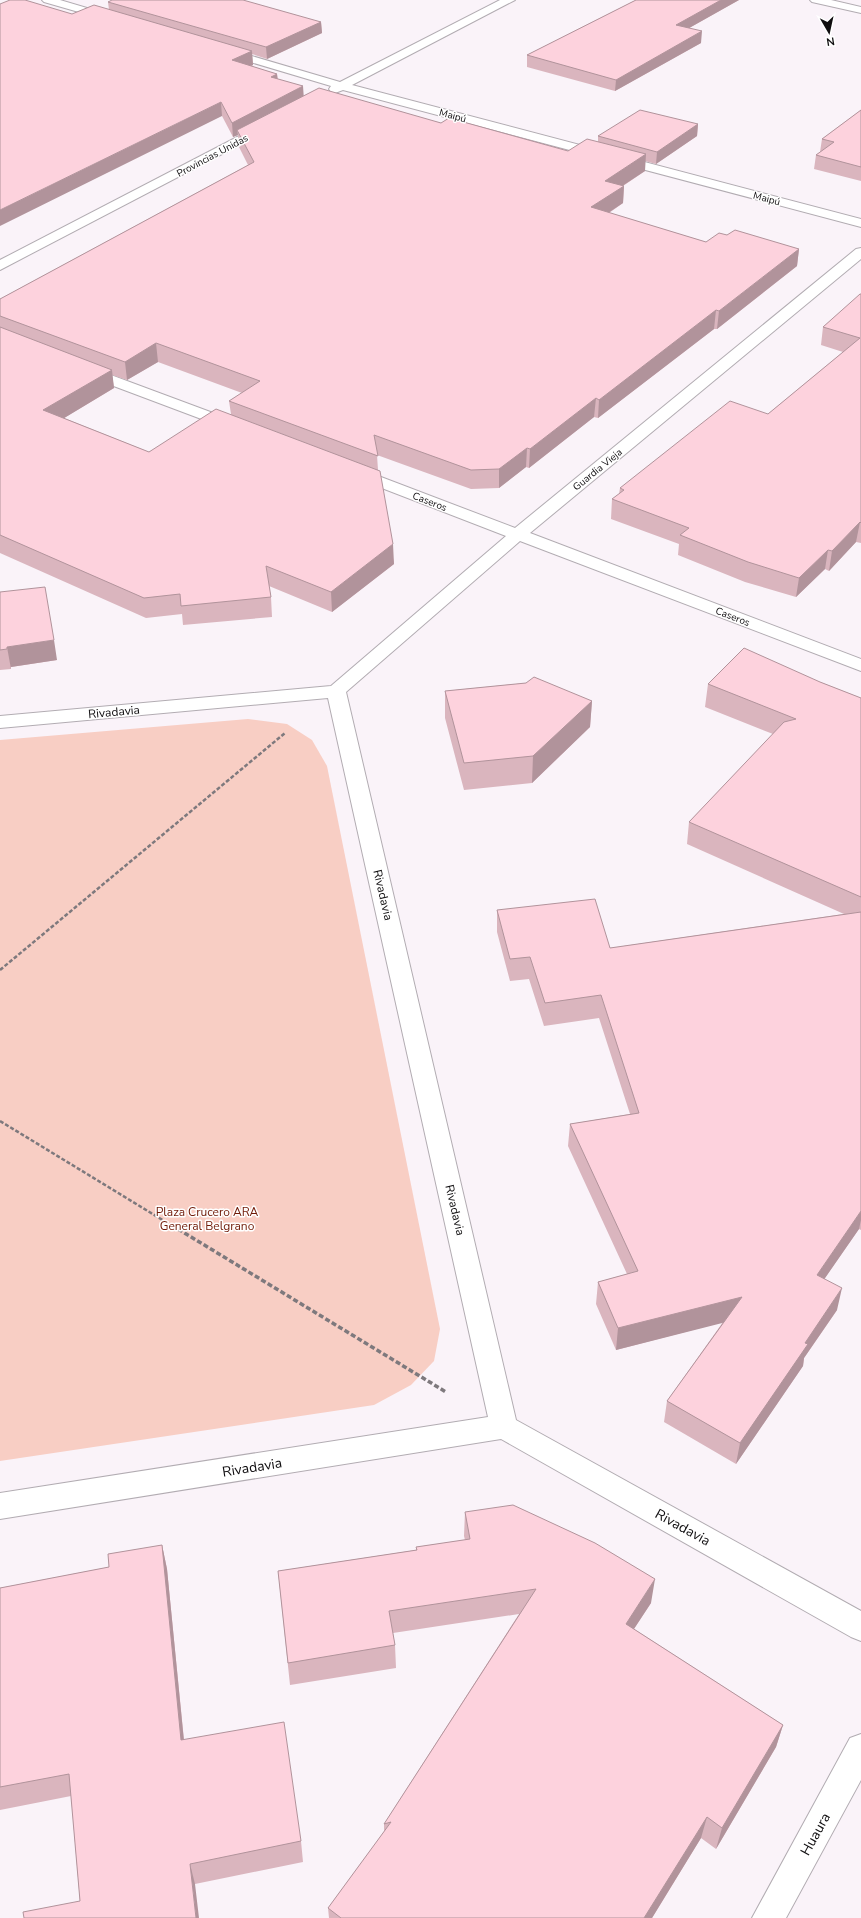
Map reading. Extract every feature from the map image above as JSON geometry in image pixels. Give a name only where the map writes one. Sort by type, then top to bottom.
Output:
[{"type":"street","points":[[48,0],[123,22]]},
{"type":"street","points":[[321,97],[509,0]]},
{"type":"street","points":[[816,0],[861,10]]},
{"type":"street","name":"Maipú","points":[[214,48],[342,86],[861,223]]},
{"type":"street","name":"Provincias Unidas","points":[[0,266],[272,123]]},
{"type":"street","name":"Guardia Vieja","points":[[336,691],[518,534],[861,252]]},
{"type":"street","points":[[67,363],[252,433]]},
{"type":"street","name":"Caseros","points":[[340,467],[861,665]]},
{"type":"street","name":"Rivadavia","points":[[0,722],[336,691],[504,1427]]},
{"type":"street","name":"Rivadavia","points":[[0,1506],[504,1427],[861,1627]]},
{"type":"street","name":"Huaura","points":[[768,1918],[861,1749]]},
{"type":"path","points":[[0,970],[336,691]]},
{"type":"path","points":[[0,1121],[504,1427]]},
{"type":"green space","name":"Plaza Crucero ARA General Belgrano","points":[[248,719],[287,724],[312,740],[327,766],[440,1329],[434,1361],[411,1385],[374,1405],[0,1461],[0,740]]},
{"type":"building","points":[[10,0],[25,0],[72,14],[94,5],[252,51],[232,60],[277,74],[271,77],[303,86],[232,123],[221,102],[0,210],[0,4]]},
{"type":"building","points":[[112,0],[243,0],[321,22],[266,47],[108,2]]},
{"type":"building","points":[[636,0],[721,0],[676,25],[702,31],[616,80],[527,55]]},
{"type":"building","points":[[319,88],[441,123],[449,118],[568,151],[587,139],[646,154],[605,181],[624,186],[591,207],[706,242],[719,233],[727,235],[735,230],[799,249],[719,311],[716,310],[599,400],[596,398],[530,449],[527,448],[499,469],[471,470],[374,435],[378,456],[229,401],[260,381],[156,343],[125,362],[0,316],[0,299],[254,162],[237,130]]},
{"type":"building","points":[[640,110],[698,124],[657,152],[598,136]]},
{"type":"building","points":[[861,110],[861,167],[816,155],[834,142],[822,139]]},
{"type":"building","points":[[860,294],[861,523],[860,522],[832,551],[828,550],[799,578],[748,562],[680,535],[689,528],[612,499],[624,490],[620,488],[730,401],[768,414],[860,338],[823,327]]},
{"type":"building","points":[[0,327],[112,370],[43,410],[149,452],[216,409],[380,471],[393,544],[331,592],[266,566],[271,597],[181,606],[180,594],[144,598],[0,535]]},
{"type":"building","points":[[45,587],[54,640],[7,647],[7,649],[0,650],[0,592]]},
{"type":"building","points":[[744,648],[820,682],[861,698],[861,897],[689,822],[784,722],[796,719],[708,684]]},
{"type":"building","points":[[534,677],[592,701],[533,756],[464,763],[445,691],[526,683]]},
{"type":"building","points":[[595,899],[610,948],[861,912],[861,1211],[817,1275],[842,1288],[805,1343],[808,1344],[740,1443],[667,1401],[742,1297],[618,1328],[598,1282],[638,1271],[570,1124],[639,1113],[601,995],[545,1003],[530,957],[510,959],[497,910]]},
{"type":"building","points":[[513,1505],[595,1543],[655,1579],[626,1624],[783,1725],[722,1828],[707,1817],[644,1918],[341,1918],[328,1908],[391,1822],[384,1824],[536,1589],[389,1611],[395,1645],[288,1663],[278,1571],[417,1550],[416,1547],[470,1539],[465,1512]]},
{"type":"building","points":[[162,1545],[181,1740],[284,1722],[301,1841],[190,1864],[196,1918],[24,1918],[23,1912],[80,1901],[69,1774],[0,1787],[0,1588],[109,1567],[108,1554]]}]
